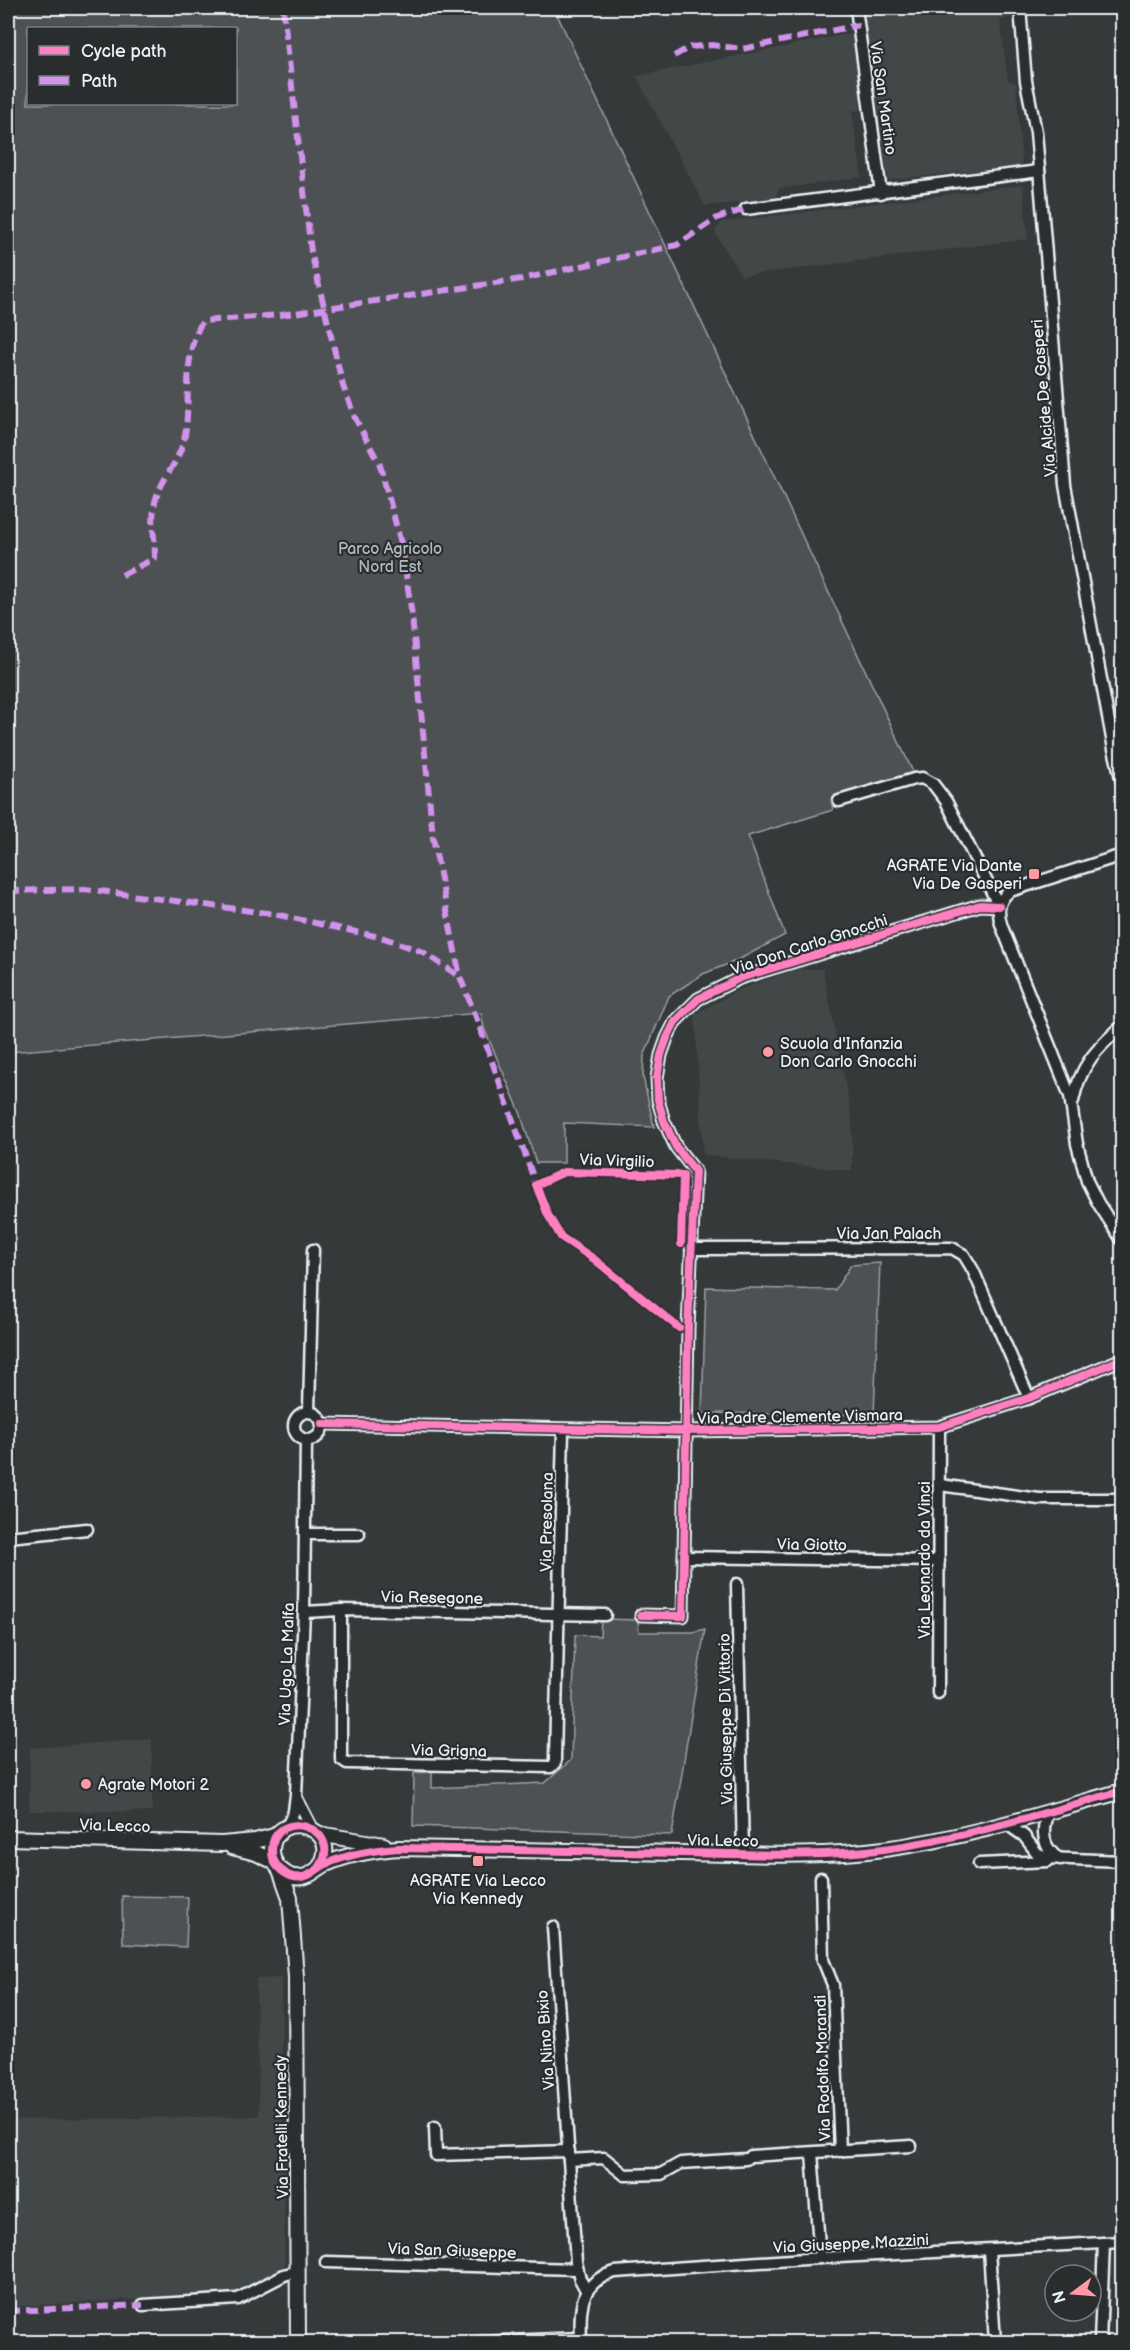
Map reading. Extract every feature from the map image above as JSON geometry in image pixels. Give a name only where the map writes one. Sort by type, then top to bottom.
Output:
[{"type":"street","name":"Via San Martino","points":[[856,8],[881,193]]},
{"type":"street","name":"Via Alcide De Gasperi","points":[[1020,8],[1025,75],[1036,132],[1065,485],[1122,782]]},
{"type":"street","points":[[746,209],[1039,171]]},
{"type":"street","points":[[839,801],[922,778],[933,784],[946,801],[999,906],[1002,927],[1052,1048],[1072,1105],[1077,1144],[1087,1181],[1122,1240]]},
{"type":"street","points":[[999,906],[1005,895],[1014,889],[1118,856],[1122,849]]},
{"type":"street","name":"Via Don Carlo Gnocchi","points":[[641,1615],[683,1616],[691,1249],[695,1171],[676,1147],[664,1121],[658,1100],[661,1055],[675,1022],[698,999],[740,978],[980,905],[999,906]]},
{"type":"street","points":[[1072,1105],[1083,1070],[1094,1053],[1122,1026]]},
{"type":"street","points":[[1052,1048],[1068,1068],[1083,1070]]},
{"type":"street","name":"Via Jan Palach","points":[[691,1249],[952,1248],[964,1255],[974,1270],[1029,1398]]},
{"type":"street","points":[[309,1411],[313,1250]]},
{"type":"street","name":"Via Padre Clemente Vismara","points":[[322,1424],[687,1431],[939,1427],[1029,1398],[1122,1359]]},
{"type":"street","points":[[309,1411],[318,1416],[322,1424],[318,1435],[306,1440],[298,1437],[293,1427],[296,1417],[309,1411]]},
{"type":"street","name":"Via Leonardo da Vinci","points":[[938,1693],[939,1427]]},
{"type":"street","name":"Via Presolana","points":[[559,1614],[563,1430]]},
{"type":"street","name":"Via Ugo La Malfa","points":[[283,1831],[294,1811],[296,1796],[304,1612],[306,1440]]},
{"type":"street","points":[[940,1485],[1039,1499],[1122,1499]]},
{"type":"street","points":[[8,1537],[87,1529]]},
{"type":"street","points":[[305,1534],[359,1534]]},
{"type":"street","name":"Via Giotto","points":[[684,1557],[939,1561]]},
{"type":"street","name":"Via Giuseppe Di Vittorio","points":[[737,1584],[743,1854]]},
{"type":"street","name":"Via Grigna","points":[[341,1610],[341,1760],[347,1763],[545,1768],[555,1763],[559,1614]]},
{"type":"street","name":"Via Resegone","points":[[304,1612],[341,1610],[559,1614]]},
{"type":"street","points":[[559,1614],[605,1615]]},
{"type":"street","name":"Via Lecco","points":[[222,1844],[256,1853],[294,1877],[315,1871],[347,1856],[370,1850],[398,1848],[743,1854],[827,1853],[882,1849],[938,1840],[1007,1824],[1122,1791]]},
{"type":"street","name":"Via Ugo La Malfa","points":[[296,1796],[315,1831]]},
{"type":"street","points":[[1048,1812],[1043,1826],[1045,1839],[1050,1851],[1064,1860]]},
{"type":"street","points":[[1007,1824],[1024,1836],[1042,1856],[1064,1860]]},
{"type":"street","name":"Via Lecco","points":[[8,1838],[222,1844],[261,1840],[300,1825],[315,1831],[398,1848]]},
{"type":"street","points":[[277,1866],[272,1846],[283,1831]]},
{"type":"street","points":[[315,1831],[325,1848],[323,1860],[315,1871]]},
{"type":"street","points":[[979,1864],[1064,1860],[1122,1861]]},
{"type":"street","name":"Via Fratelli Kennedy","points":[[277,1866],[288,1888],[292,1911],[296,1977],[298,2343]]},
{"type":"street","name":"Via Fratelli Kennedy","points":[[292,1911],[300,1887],[315,1871]]},
{"type":"street","name":"Via Rodolfo Morandi","points":[[821,1878],[823,1960],[833,1985],[840,2151]]},
{"type":"street","name":"Via Nino Bixio","points":[[553,1927],[577,2269],[590,2285]]},
{"type":"street","points":[[435,2127],[436,2155],[569,2156]]},
{"type":"street","name":"Via Rodolfo Morandi","points":[[569,2156],[604,2158],[625,2175],[661,2174],[681,2163],[911,2146]]},
{"type":"street","name":"Via Rodolfo Morandi","points":[[812,2153],[820,2258]]},
{"type":"street","name":"Via Giuseppe Mazzini","points":[[590,2285],[604,2275],[615,2272],[820,2258],[1122,2242]]},
{"type":"street","points":[[1100,2343],[1104,2243]]},
{"type":"street","points":[[989,2250],[995,2343]]},
{"type":"street","name":"Via San Giuseppe","points":[[326,2262],[577,2269]]},
{"type":"street","points":[[143,2306],[238,2299],[284,2275],[298,2271]]},
{"type":"street","points":[[480,2343],[581,2340],[582,2306],[590,2285]]},
{"type":"shaded area","points":[[864,8],[1011,8],[1012,17],[1000,20],[1008,80],[1016,83],[1022,166],[888,180]]},
{"type":"shaded area","points":[[853,33],[861,110],[852,111],[862,177],[779,189],[774,199],[705,206],[636,76]]},
{"type":"shaded area","points":[[1023,185],[1028,239],[741,276],[714,231],[722,222]]},
{"type":"shaded area","name":"Scuola d'Infanzia Don Carlo Gnocchi","points":[[798,969],[823,969],[852,1118],[852,1171],[703,1155],[695,1014],[740,989]]},
{"type":"shaded area","points":[[152,1739],[152,1812],[29,1811],[30,1748]]},
{"type":"shaded area","points":[[281,1978],[285,2270],[235,2293],[8,2307],[8,2120],[259,2116],[256,1979]]},
{"type":"green space","name":"Parco Agricolo Nord Est","points":[[8,8],[554,8],[913,772],[831,800],[833,810],[748,836],[785,935],[738,960],[703,974],[669,996],[644,1056],[643,1077],[654,1127],[564,1123],[564,1163],[536,1163],[520,1112],[484,1028],[481,1013],[8,1052]]},
{"type":"green space","points":[[880,1263],[874,1415],[702,1413],[706,1287],[835,1290],[851,1265]]},
{"type":"green space","points":[[601,1619],[638,1620],[639,1632],[693,1632],[705,1629],[672,1835],[413,1826],[414,1773],[432,1772],[432,1788],[545,1783],[571,1760],[575,1635],[600,1636]]},
{"type":"green space","points":[[122,1896],[188,1897],[186,1947],[123,1944]]},
{"type":"marked path","points":[[283,8],[311,252],[343,386],[355,418],[380,465],[402,547],[412,616],[433,838],[460,977],[536,1185]]},
{"type":"marked path","points":[[674,56],[690,47],[712,45],[742,49],[859,25]]},
{"type":"marked path","points":[[122,575],[155,558],[153,523],[155,502],[183,445],[192,347],[203,321],[281,315],[522,279],[677,245],[717,218],[746,209]]},
{"type":"marked path","points":[[8,891],[85,889],[274,914],[384,938],[423,952],[460,977]]},
{"type":"marked path","points":[[8,2311],[143,2305]]},
{"type":"cycle path","points":[[641,1615],[683,1616],[688,1328],[695,1171],[676,1147],[664,1121],[658,1100],[657,1078],[661,1055],[675,1022],[698,999],[740,978],[980,905],[999,906]]},
{"type":"cycle path","name":"Via Virgilio","points":[[679,1328],[594,1259],[561,1237],[548,1215],[536,1185],[564,1172],[683,1175],[681,1244]]},
{"type":"cycle path","points":[[322,1424],[687,1431],[939,1427],[1029,1398],[1122,1359]]},
{"type":"cycle path","points":[[319,1868],[325,1853],[323,1841],[316,1832],[306,1827],[294,1826],[283,1829],[275,1837],[272,1851],[276,1864],[287,1874],[298,1877],[309,1875],[326,1864],[343,1858],[370,1851],[398,1848],[757,1855],[833,1854],[884,1849],[945,1838],[1005,1824],[1122,1791]]},
{"type":"place","name":"AGRATE Via Dante Via De Gasperi","points":[[1034,874]]},
{"type":"place","name":"Scuola d'Infanzia Don Carlo Gnocchi","points":[[768,1052]]},
{"type":"place","name":"Agrate Motori 2","points":[[86,1784]]},
{"type":"place","name":"AGRATE Via Lecco Via Kennedy","points":[[478,1861]]}]
